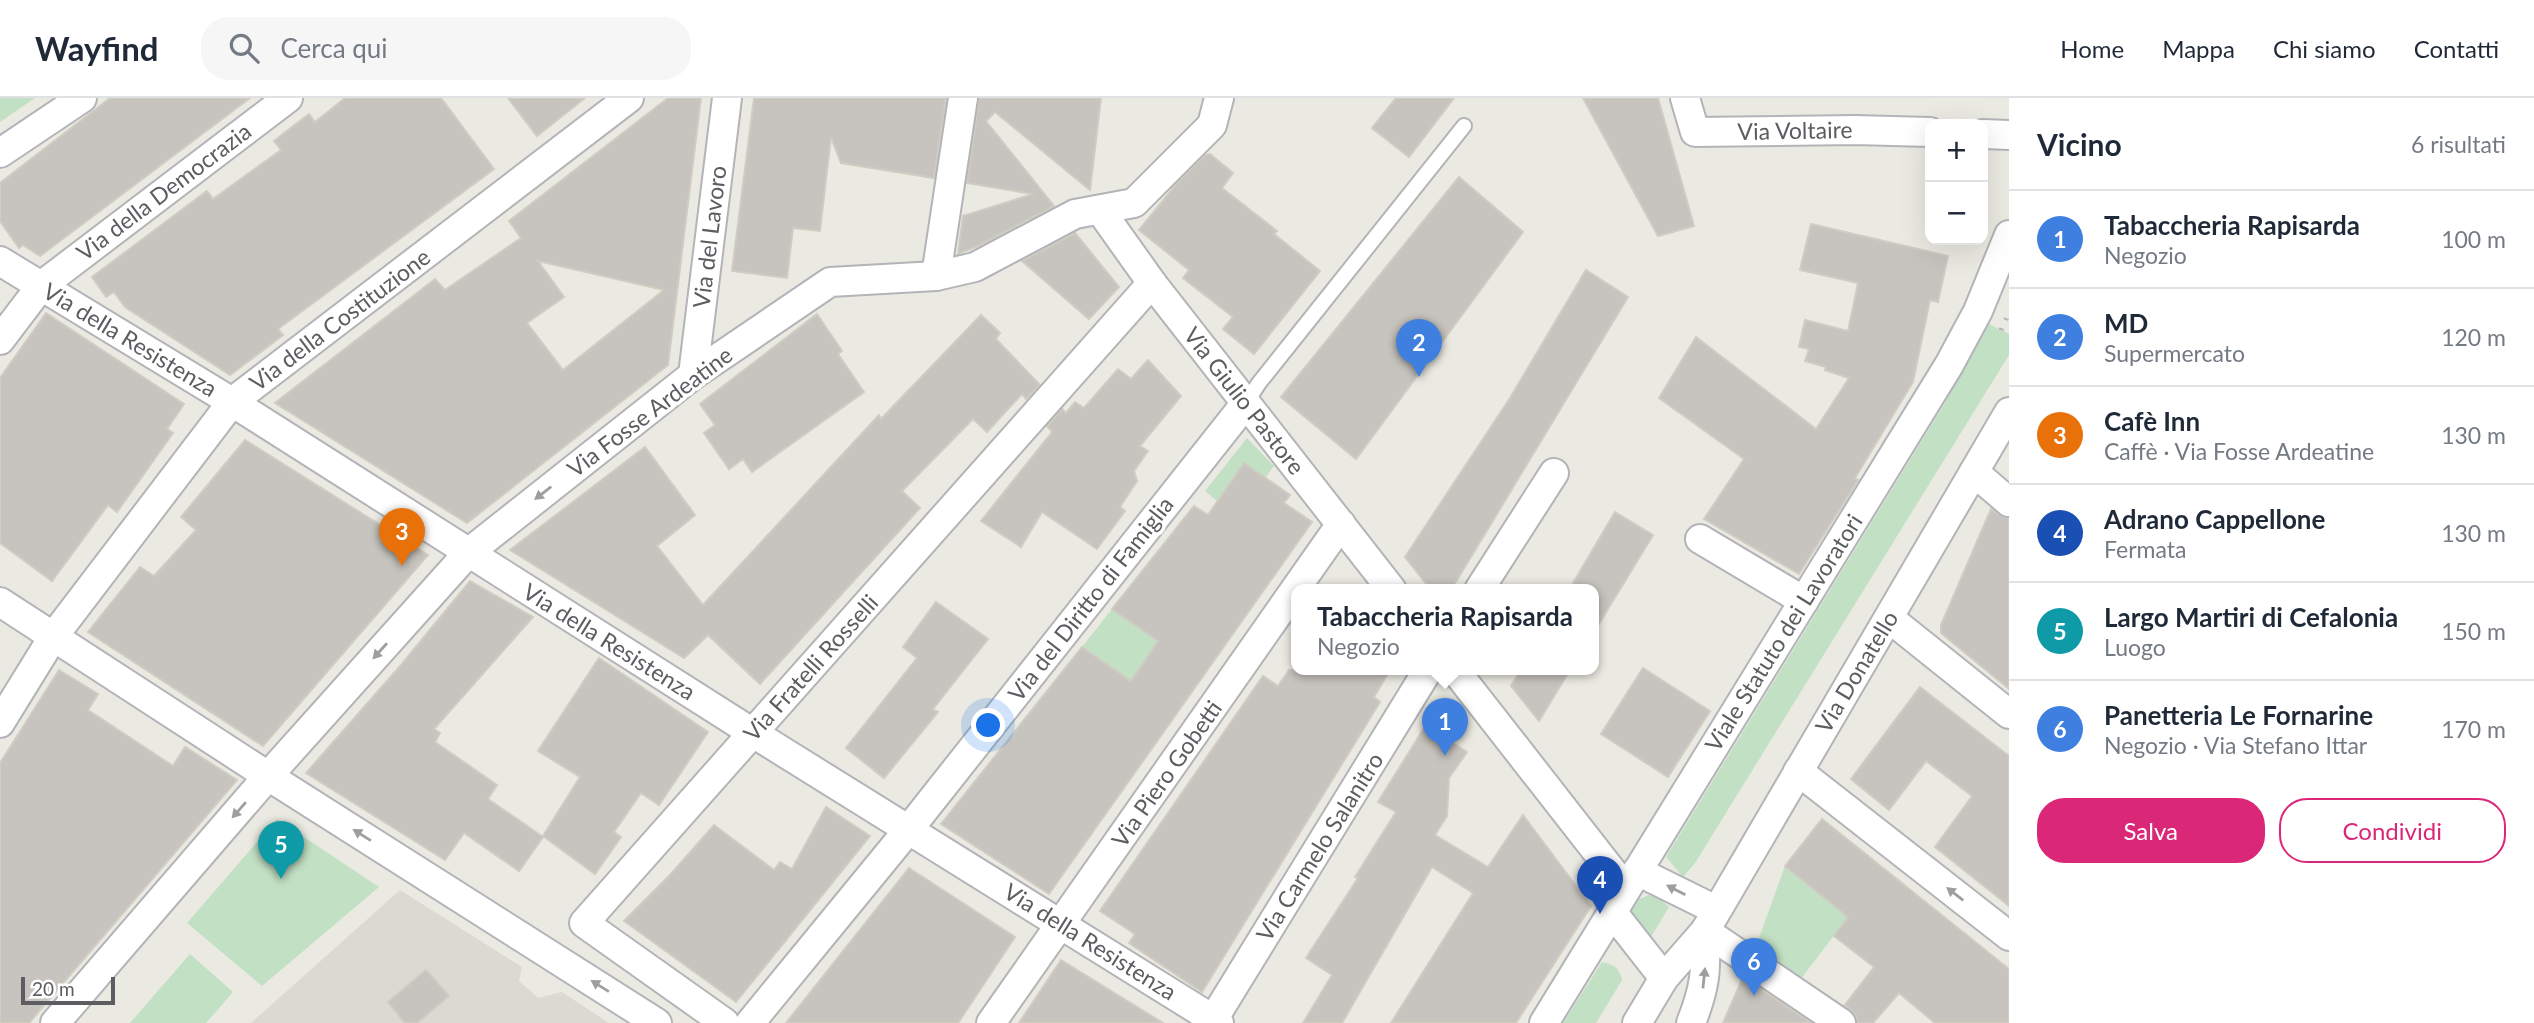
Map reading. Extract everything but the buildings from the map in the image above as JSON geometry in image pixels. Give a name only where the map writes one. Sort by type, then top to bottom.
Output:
[{"type":"street","points":[[0,153],[82,98]]},
{"type":"street","name":"Via della Democrazia","points":[[0,340],[41,286],[288,98]]},
{"type":"street","name":"Via della Costituzione","points":[[0,723],[53,637],[232,402],[629,98]]},
{"type":"street","name":"Via del Lavoro","points":[[693,375],[727,98]]},
{"type":"street","points":[[936,276],[962,98]]},
{"type":"street","name":"Via Fosse Ardeatine","points":[[55,1023],[267,766],[468,553],[693,375],[830,282],[936,276],[975,267],[1075,214],[1134,203],[1212,125],[1219,98]]},
{"type":"street","name":"Via Voltaire","points":[[1685,98],[1695,132],[1925,132]]},
{"type":"street","points":[[1988,134],[2009,135]]},
{"type":"street","name":"Via Giulio Pastore","points":[[1100,210],[1152,283],[1387,584]]},
{"type":"street","name":"Viale Statuto dei Lavoratori","points":[[1544,1023],[1949,365],[1978,310],[2009,236]]},
{"type":"street","name":"Via della Resistenza","points":[[0,261],[232,402],[1214,1022]]},
{"type":"street","name":"Via Fratelli Rosselli","points":[[725,1023],[584,923],[1152,283]]},
{"type":"street","name":"Via del Diritto di Famiglia","points":[[750,1023],[909,829],[1246,403]]},
{"type":"street","name":"Via Donatello","points":[[1637,1023],[1664,978],[1710,921],[2009,412]]},
{"type":"street","points":[[1974,472],[2009,502]]},
{"type":"street","points":[[1483,584],[1554,473]]},
{"type":"street","name":"Via Piero Gobetti","points":[[1299,584],[1341,524]]},
{"type":"street","points":[[1700,539],[1804,601]]},
{"type":"street","name":"Via Piero Gobetti","points":[[991,1023],[1291,595]]},
{"type":"street","points":[[0,602],[267,766],[419,872],[657,1023]]},
{"type":"street","points":[[1889,618],[2009,715]]},
{"type":"street","name":"Via Carmelo Salanitro","points":[[1214,1022],[1426,675]]},
{"type":"street","points":[[1459,675],[1625,891],[1664,978]]},
{"type":"street","points":[[1798,771],[2009,936]]},
{"type":"street","points":[[1625,891],[1710,921],[1841,1023]]},
{"type":"street","points":[[1691,1023],[1702,997],[1706,977],[1710,921]]},
{"type":"lane","points":[[1246,403],[1259,383],[1464,126]]},
{"type":"shaded area","points":[[400,890],[522,967],[519,981],[538,998],[562,992],[609,1023],[251,1023]]},
{"type":"green space","points":[[0,98],[35,98],[0,122]]},
{"type":"green space","points":[[1987,323],[2009,334],[2009,355],[1695,863],[1683,877],[1666,857],[1945,403]]},
{"type":"green space","points":[[1247,438],[1274,466],[1265,478],[1244,463],[1218,502],[1205,491]]},
{"type":"green space","points":[[1112,609],[1158,641],[1131,681],[1082,647]]},
{"type":"green space","points":[[277,819],[379,887],[262,986],[187,923]]},
{"type":"green space","points":[[1785,866],[1848,917],[1800,980],[1755,949]]},
{"type":"green space","points":[[1649,895],[1660,899],[1669,907],[1649,940],[1626,917],[1637,900]]},
{"type":"green space","points":[[190,954],[233,992],[206,1023],[130,1023]]},
{"type":"green space","points":[[1602,962],[1615,967],[1622,980],[1596,1023],[1563,1023]]},
{"type":"railway","points":[[2001,330],[2009,313]]},
{"type":"place","name":"MD","points":[[1419,377]]},
{"type":"place","name":"Cafè Inn","points":[[402,566]]},
{"type":"place","name":"Tabaccheria Rapisarda","points":[[1445,756]]},
{"type":"place","name":"Largo Martiri di Cefalonia","points":[[281,879]]},
{"type":"place","name":"Adrano Cappellone","points":[[1600,914]]},
{"type":"place","name":"Panetteria Le Fornarine","points":[[1754,996]]}]
